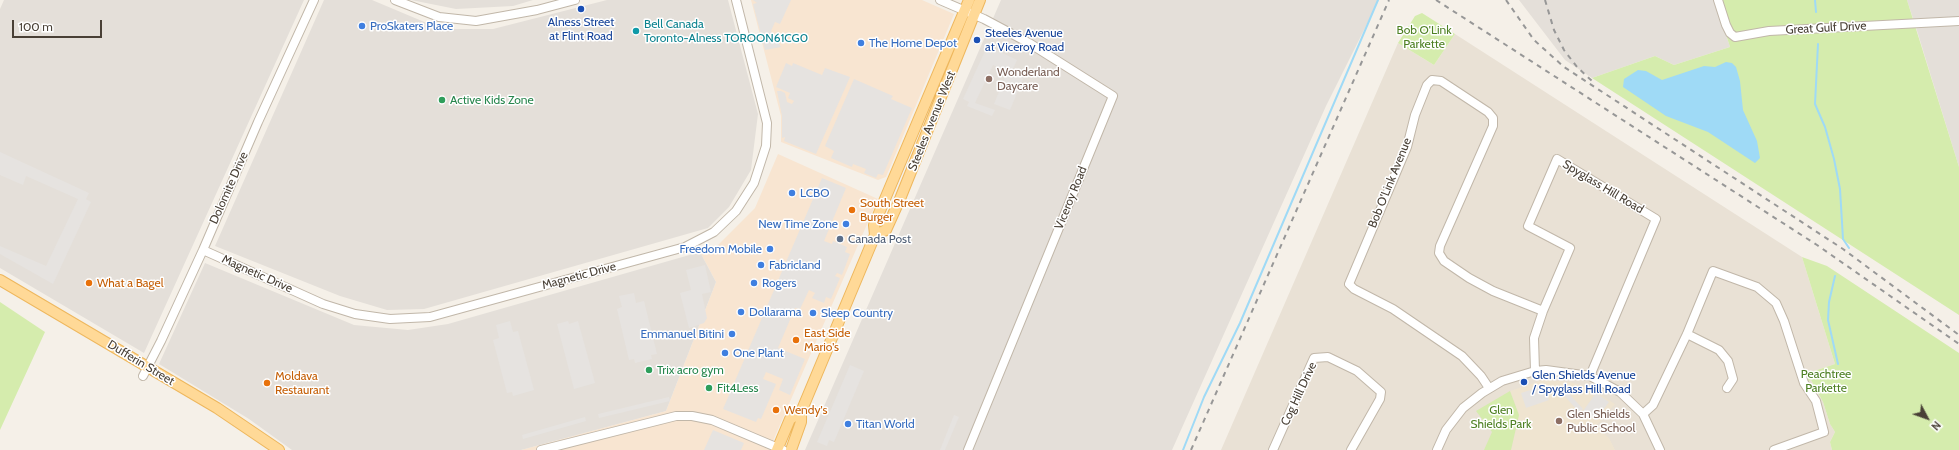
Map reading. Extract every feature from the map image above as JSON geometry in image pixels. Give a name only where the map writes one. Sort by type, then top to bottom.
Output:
[{"type":"main road","name":"Steeles Avenue West","points":[[875,234],[886,230],[900,199],[969,13],[969,0]]},
{"type":"main road","name":"Steeles Avenue West","points":[[791,450],[801,422],[802,412],[875,234],[874,225],[887,194],[969,13],[980,0]]},
{"type":"main road","points":[[887,194],[900,199]]},
{"type":"main road","name":"Dufferin Street","points":[[0,280],[217,408],[279,450]]},
{"type":"main road","name":"Steeles Avenue West","points":[[779,449],[790,419],[802,412]]},
{"type":"street","name":"Dolomite Drive","points":[[143,376],[161,341],[203,250],[258,122],[314,0]]},
{"type":"street","points":[[395,0],[438,17],[476,21],[537,10],[575,0]]},
{"type":"street","name":"Magnetic Drive","points":[[203,250],[322,304],[355,314],[390,319],[430,317],[685,247],[714,232],[736,211],[754,183],[766,146],[767,124],[736,0]]},
{"type":"street","points":[[940,0],[969,13]]},
{"type":"street","name":"Great Gulf Drive","points":[[1718,0],[1730,34],[1735,37],[1769,31],[1959,22]]},
{"type":"street","name":"Viceroy Road","points":[[968,450],[1113,96],[1029,43],[969,13]]},
{"type":"street","name":"Bob O'Link Avenue","points":[[1489,388],[1482,376],[1462,356],[1393,309],[1354,289],[1349,284],[1407,147],[1415,115],[1427,85],[1432,80],[1441,81],[1488,112],[1493,118],[1493,126],[1440,246],[1439,253],[1444,261],[1469,278],[1493,291],[1543,311]]},
{"type":"street","name":"Spyglass Hill Road","points":[[1535,371],[1534,338],[1543,311],[1570,248],[1528,226],[1557,159],[1656,219],[1590,376]]},
{"type":"street","points":[[1643,414],[1653,405],[1687,334],[1713,271],[1757,287],[1776,303],[1782,315],[1804,383],[1816,401],[1824,432],[1774,450]]},
{"type":"street","points":[[1687,334],[1719,350],[1728,361],[1733,379],[1727,388]]},
{"type":"street","name":"Cog Hill Drive","points":[[1273,450],[1314,358],[1328,357],[1357,371],[1381,392],[1380,399],[1351,450]]},
{"type":"street","points":[[1437,450],[1446,430],[1463,408],[1489,388],[1502,381],[1535,371],[1546,370],[1590,376],[1620,392],[1643,414],[1660,450]]},
{"type":"street","points":[[541,450],[676,416],[692,416],[712,420],[779,449]]},
{"type":"shaded area","points":[[4,0],[304,0],[144,353],[0,268],[0,9]]},
{"type":"shaded area","points":[[324,0],[372,0],[441,29],[493,29],[607,0],[728,0],[758,114],[751,170],[729,207],[708,228],[424,309],[387,310],[340,296],[215,246]]},
{"type":"shaded area","points":[[411,0],[533,0],[513,6],[456,9]]},
{"type":"shaded area","points":[[751,0],[922,0],[954,14],[886,177],[878,180],[781,142],[781,116]]},
{"type":"shaded area","points":[[753,0],[791,0],[780,24],[775,22],[771,31],[781,47],[765,50],[753,4],[757,3]]},
{"type":"shaded area","points":[[1001,0],[1379,0],[1326,106],[1172,450],[805,450]]},
{"type":"shaded area","points":[[1519,0],[1715,0],[1730,47],[1674,65],[1655,56],[1592,78],[1565,60]]},
{"type":"shaded area","points":[[1907,0],[1959,0],[1959,167],[1918,34]]},
{"type":"shaded area","points":[[1455,34],[1802,257],[1835,364],[1808,373],[1805,382],[1811,380],[1823,402],[1830,424],[1835,432],[1830,442],[1832,450],[1221,450],[1398,43],[1434,65]]},
{"type":"shaded area","points":[[992,48],[1017,60],[1013,69],[1025,74],[1010,110],[994,104],[1007,72],[993,65],[975,103],[995,110],[992,116],[967,106],[969,102],[963,99],[985,51],[990,53]]},
{"type":"shaded area","points":[[786,63],[792,66],[793,63],[822,75],[825,68],[850,77],[816,154],[784,141],[785,137],[782,138],[782,116],[777,91],[785,93],[787,102],[792,104],[794,101],[788,98],[790,93],[776,87]]},
{"type":"shaded area","points":[[854,79],[893,96],[891,99],[912,108],[883,175],[878,174],[876,178],[864,173],[866,169],[853,164],[852,167],[831,158],[834,151],[825,146]]},
{"type":"shaded area","points":[[0,152],[89,193],[86,199],[91,202],[53,284],[0,254],[0,246],[46,266],[78,199],[26,176],[23,185],[0,175]]},
{"type":"shaded area","points":[[778,154],[878,199],[769,450],[521,450],[666,411],[716,282],[700,252],[716,247],[755,208]]},
{"type":"shaded area","points":[[822,178],[846,188],[824,241],[832,244],[833,241],[847,247],[845,252],[850,254],[842,275],[837,273],[835,276],[840,278],[831,299],[826,297],[824,303],[812,298],[815,293],[809,290],[800,309],[795,308],[778,348],[805,359],[790,395],[779,390],[783,379],[766,372],[763,379],[776,384],[761,419],[758,418],[756,422],[723,409]]},
{"type":"shaded area","points":[[700,252],[716,282],[666,411],[521,450],[292,450],[249,419],[159,364],[205,263],[354,325],[408,330],[448,324]]},
{"type":"shaded area","points":[[705,265],[711,292],[702,294],[707,318],[704,323],[689,328],[680,293],[691,290],[686,270]]},
{"type":"shaded area","points":[[634,293],[636,303],[644,301],[657,354],[651,355],[652,359],[635,363],[634,359],[629,360],[617,309],[622,307],[619,296]]},
{"type":"shaded area","points":[[510,321],[513,332],[518,331],[534,390],[513,396],[512,392],[507,393],[493,340],[499,338],[496,325]]},
{"type":"shaded area","points":[[568,321],[569,324],[578,321],[595,383],[574,389],[557,324]]},
{"type":"shaded area","points":[[850,365],[864,371],[834,442],[829,440],[827,446],[817,442]]},
{"type":"shaded area","name":"Glen Shields Public School","points":[[1543,380],[1570,382],[1590,388],[1615,404],[1596,426],[1609,438],[1615,450],[1511,450],[1519,415],[1510,391]]},
{"type":"shaded area","points":[[1562,386],[1583,409],[1579,412],[1559,390]]},
{"type":"shaded area","points":[[1540,387],[1541,392],[1546,391],[1549,400],[1526,408],[1521,393]]},
{"type":"shaded area","points":[[1596,393],[1609,402],[1596,420],[1583,411]]},
{"type":"shaded area","points":[[669,397],[670,401],[599,418],[598,414]]},
{"type":"shaded area","points":[[954,415],[959,417],[945,450],[940,450]]},
{"type":"shaded area","points":[[585,417],[586,421],[523,439],[522,435]]},
{"type":"shaded area","points":[[713,430],[744,443],[741,450],[704,450]]},
{"type":"green space","points":[[1715,0],[1907,0],[1959,167],[1959,315],[1592,78],[1655,56],[1674,65],[1730,47]]},
{"type":"green space","name":"Bob O'Link Parkette","points":[[1422,13],[1455,34],[1434,65],[1398,43],[1415,16]]},
{"type":"green space","name":"Peachtree Parkette","points":[[1802,257],[1827,266],[1959,353],[1959,450],[1832,450],[1830,442],[1835,432],[1830,424],[1823,402],[1811,380],[1804,383],[1808,373],[1835,364]]},
{"type":"green space","points":[[0,302],[45,332],[0,430]]},
{"type":"green space","name":"Glen Shields Park","points":[[1510,391],[1519,415],[1511,450],[1484,450],[1492,432],[1476,411]]},
{"type":"water","points":[[1726,62],[1732,63],[1736,67],[1740,81],[1743,110],[1757,141],[1760,158],[1755,163],[1708,132],[1666,116],[1623,87],[1624,79],[1638,70],[1646,71],[1662,80],[1704,66],[1715,67]]},
{"type":"waterway","points":[[1183,450],[1204,397],[1240,323],[1378,0]]},
{"type":"waterway","points":[[1815,0],[1816,12]]},
{"type":"waterway","points":[[1818,44],[1815,104],[1825,127],[1834,159],[1840,189],[1843,239],[1849,248]]},
{"type":"waterway","points":[[1835,276],[1829,302],[1828,320],[1838,364]]},
{"type":"railway","points":[[1191,450],[1389,0]]},
{"type":"railway","points":[[1436,0],[1817,245],[1959,344]]},
{"type":"railway","points":[[1506,0],[1534,40],[1564,67],[1843,249],[1959,335]]},
{"type":"railway","points":[[1545,0],[1554,30],[1564,50],[1577,67],[1592,81]]},
{"type":"place","name":"Alness Street at Flint Road","points":[[581,9]]},
{"type":"place","name":"ProSkaters Place","points":[[362,26]]},
{"type":"place","name":"Bell Canada Toronto-Alness TOROON61CG0","points":[[636,31]]},
{"type":"place","name":"Steeles Avenue at Viceroy Road","points":[[977,40]]},
{"type":"place","name":"The Home Depot","points":[[861,43]]},
{"type":"place","name":"Wonderland Daycare","points":[[989,79]]},
{"type":"place","name":"Active Kids Zone","points":[[442,100]]},
{"type":"place","name":"LCBO","points":[[792,193]]},
{"type":"place","name":"South Street Burger","points":[[852,210]]},
{"type":"place","name":"New Time Zone","points":[[846,224]]},
{"type":"place","name":"Canada Post","points":[[840,239]]},
{"type":"place","name":"Freedom Mobile","points":[[770,249]]},
{"type":"place","name":"Fabricland","points":[[761,265]]},
{"type":"place","name":"What a Bagel","points":[[89,283]]},
{"type":"place","name":"Rogers","points":[[754,283]]},
{"type":"place","name":"Dollarama","points":[[741,312]]},
{"type":"place","name":"Sleep Country","points":[[813,313]]},
{"type":"place","name":"Emmanuel Bitini","points":[[732,334]]},
{"type":"place","name":"East Side Mario's","points":[[796,340]]},
{"type":"place","name":"One Plant","points":[[725,353]]},
{"type":"place","name":"Trix acro gym","points":[[649,370]]},
{"type":"place","name":"Glen Shields Avenue / Spyglass Hill Road","points":[[1524,382]]},
{"type":"place","name":"Moldava Restaurant","points":[[267,383]]},
{"type":"place","name":"Fit4Less","points":[[709,388]]},
{"type":"place","name":"Wendy's","points":[[776,410]]},
{"type":"place","name":"Glen Shields Public School","points":[[1559,421]]},
{"type":"place","name":"Titan World","points":[[848,424]]}]
